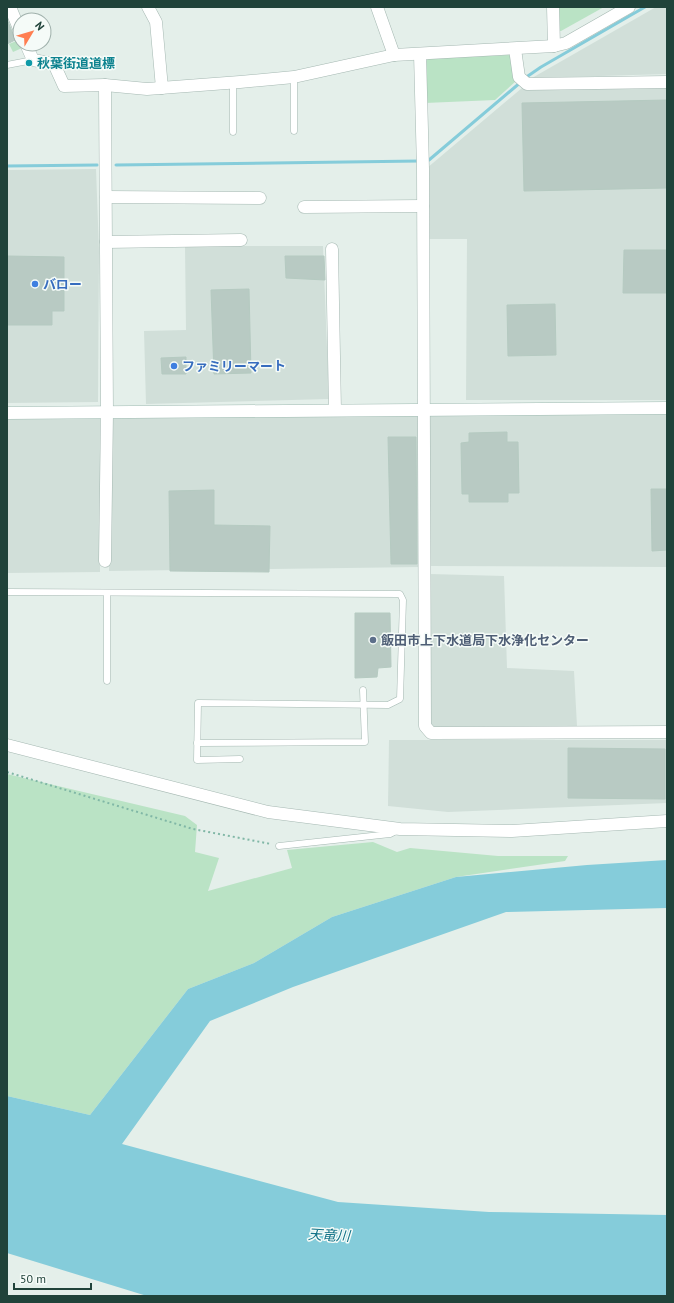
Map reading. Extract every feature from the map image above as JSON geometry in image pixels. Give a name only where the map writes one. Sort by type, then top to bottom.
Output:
[{"type":"street","points":[[148,7],[156,22],[162,88]]},
{"type":"street","points":[[376,7],[394,55]]},
{"type":"street","points":[[553,7],[554,46]]},
{"type":"street","points":[[30,52],[33,60],[54,64],[64,86],[105,85],[147,89],[233,83],[294,77],[394,55],[554,46],[566,43],[629,7]]},
{"type":"street","points":[[516,49],[522,80],[667,82]]},
{"type":"street","points":[[420,54],[423,169],[423,409],[426,726],[431,734],[667,732]]},
{"type":"street","points":[[105,85],[107,412],[105,561]]},
{"type":"street","points":[[106,197],[260,198]]},
{"type":"street","points":[[304,207],[423,206]]},
{"type":"street","points":[[106,242],[241,240]]},
{"type":"street","points":[[332,249],[335,410]]},
{"type":"street","points":[[7,413],[667,408]]},
{"type":"street","points":[[7,745],[268,812],[400,829],[512,831],[667,821]]},
{"type":"lane","points":[[7,65],[33,60]]},
{"type":"lane","points":[[294,77],[294,131]]},
{"type":"lane","points":[[233,83],[234,132]]},
{"type":"lane","points":[[7,592],[400,594],[403,600],[400,698],[388,705],[198,703],[197,760],[240,759]]},
{"type":"lane","points":[[107,593],[107,681]]},
{"type":"lane","points":[[197,743],[365,742],[363,690]]},
{"type":"lane","points":[[278,846],[390,834],[400,829]]},
{"type":"path","points":[[7,772],[193,829],[278,846]]},
{"type":"shaded area","points":[[656,7],[667,7],[667,74],[532,78]]},
{"type":"shaded area","points":[[522,88],[667,88],[667,400],[466,400],[467,239],[426,239],[427,168]]},
{"type":"shaded area","points":[[96,169],[99,251],[98,402],[7,403],[7,170]]},
{"type":"shaded area","points":[[185,246],[323,246],[329,399],[146,404],[144,331],[186,330]]},
{"type":"shaded area","points":[[667,412],[667,567],[430,566],[428,413]]},
{"type":"shaded area","points":[[418,414],[420,567],[109,571],[111,416]]},
{"type":"shaded area","points":[[7,418],[100,418],[100,572],[7,573]]},
{"type":"shaded area","points":[[430,574],[504,576],[507,668],[574,671],[577,726],[431,727]]},
{"type":"shaded area","points":[[389,740],[667,740],[667,803],[448,812],[388,806]]},
{"type":"green space","points":[[556,7],[604,7],[561,31],[556,30]]},
{"type":"green space","points":[[12,43],[12,50],[9,44]]},
{"type":"green space","points":[[513,55],[516,81],[495,100],[425,103],[425,62],[429,58]]},
{"type":"green space","points":[[7,774],[185,816],[197,825],[195,852],[219,858],[208,891],[292,868],[287,850],[373,842],[397,852],[410,848],[498,856],[568,856],[565,861],[456,877],[332,917],[254,963],[188,989],[90,1115],[7,1096]]},
{"type":"water","name":"天竜川","points":[[667,860],[667,908],[506,912],[293,987],[210,1021],[122,1144],[338,1202],[489,1212],[667,1215],[667,1296],[147,1296],[7,1253],[7,1096],[90,1115],[188,989],[254,963],[332,917],[456,877],[587,865]]},
{"type":"building","points":[[7,19],[12,32],[12,42],[7,44]]},
{"type":"building","points":[[667,100],[667,188],[524,191],[522,103]]},
{"type":"building","points":[[624,250],[667,250],[667,293],[623,293]]},
{"type":"building","name":"バロー","points":[[7,256],[64,257],[64,311],[52,311],[52,325],[7,325]]},
{"type":"building","points":[[285,256],[324,256],[325,280],[286,278]]},
{"type":"building","points":[[249,289],[251,373],[214,374],[211,290]]},
{"type":"building","points":[[555,304],[556,355],[508,356],[507,305]]},
{"type":"building","name":"ファミリーマート","points":[[186,357],[186,374],[162,374],[161,358]]},
{"type":"building","points":[[507,432],[507,442],[518,442],[519,493],[508,493],[508,502],[469,502],[469,494],[462,494],[461,443],[469,442],[469,433]]},
{"type":"building","points":[[388,437],[416,437],[417,564],[391,564]]},
{"type":"building","points":[[651,489],[667,489],[667,550],[652,551]]},
{"type":"building","points":[[214,490],[214,525],[270,526],[269,572],[170,571],[169,491]]},
{"type":"building","name":"飯田市上下水道局下水浄化センター","points":[[355,613],[390,613],[391,667],[378,668],[377,677],[355,678]]},
{"type":"building","points":[[568,748],[665,749],[665,799],[568,798]]},
{"type":"waterway","points":[[525,78],[541,67],[645,7]]},
{"type":"waterway","points":[[425,160],[429,160],[521,82]]},
{"type":"waterway","points":[[116,165],[419,161]]},
{"type":"waterway","points":[[7,166],[97,165]]},
{"type":"place","name":"秋葉街道道標","points":[[29,63]]},
{"type":"place","name":"バロー","points":[[35,284]]},
{"type":"place","name":"ファミリーマート","points":[[174,366]]},
{"type":"place","name":"飯田市上下水道局下水浄化センター","points":[[373,640]]}]
